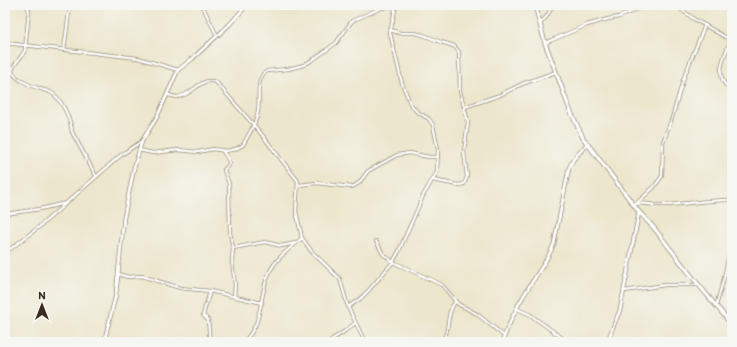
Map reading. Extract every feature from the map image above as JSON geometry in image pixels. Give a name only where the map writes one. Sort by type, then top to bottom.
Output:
[{"type":"main road","points":[[535,5],[545,43],[577,126],[587,144],[635,204],[639,212],[654,228],[732,325]]},
{"type":"street","points":[[26,5],[29,10],[26,45],[23,56],[13,66],[12,72],[16,77],[34,87],[51,92],[55,95],[66,112],[71,124],[72,132],[96,176]]},
{"type":"street","points":[[64,50],[70,5]]},
{"type":"street","points":[[202,5],[217,36]]},
{"type":"street","points":[[97,342],[104,341],[113,305],[124,217],[138,150],[142,141],[152,126],[178,70],[217,36],[247,5]]},
{"type":"street","points":[[138,150],[153,153],[178,150],[193,152],[213,149],[222,150],[239,148],[243,145],[254,124],[258,112],[259,85],[261,77],[265,72],[288,69],[314,59],[336,43],[352,22],[381,8],[396,5],[395,15],[390,30],[391,39],[406,95],[416,111],[431,122],[437,141],[437,172],[422,199],[393,262],[369,290],[360,299],[348,307]]},
{"type":"street","points":[[540,24],[547,16],[553,5]]},
{"type":"street","points":[[545,43],[587,25],[608,18],[619,17],[647,5]]},
{"type":"street","points":[[675,5],[694,19],[731,41],[721,72],[722,80],[732,92]]},
{"type":"street","points":[[635,204],[654,187],[662,176],[663,142],[684,77],[705,25]]},
{"type":"street","points":[[390,30],[400,33],[423,35],[454,46],[459,52],[460,90],[468,122],[464,152],[467,172],[466,181],[464,184],[458,185],[433,180]]},
{"type":"street","points":[[5,43],[138,58],[178,70]]},
{"type":"street","points":[[464,107],[500,95],[522,84],[556,72]]},
{"type":"street","points":[[167,95],[177,97],[183,96],[200,84],[213,81],[216,82],[254,124],[298,181],[299,185],[296,211],[302,238],[312,252],[339,277],[348,307],[365,342]]},
{"type":"street","points":[[5,252],[39,227],[121,155],[142,141]]},
{"type":"street","points":[[502,342],[517,309],[551,252],[554,244],[569,168],[573,160],[587,144]]},
{"type":"street","points":[[222,150],[230,163],[224,170],[229,184],[230,234],[233,248],[232,261],[235,285],[234,296]]},
{"type":"street","points":[[299,185],[316,184],[352,187],[359,183],[368,171],[397,155],[410,153],[429,157],[438,157]]},
{"type":"street","points":[[635,204],[666,205],[732,200]]},
{"type":"street","points":[[5,214],[40,209],[68,202]]},
{"type":"street","points":[[608,342],[618,319],[639,212]]},
{"type":"street","points":[[243,342],[257,323],[269,272],[275,264],[302,238]]},
{"type":"street","points":[[376,241],[383,254],[393,262],[442,285],[447,289],[455,302],[477,314],[504,336]]},
{"type":"street","points":[[233,248],[264,242],[281,246],[296,243]]},
{"type":"street","points":[[716,306],[730,250]]},
{"type":"street","points":[[118,274],[128,277],[142,276],[185,289],[210,291],[262,303]]},
{"type":"street","points":[[624,291],[665,285],[699,285]]},
{"type":"street","points":[[210,291],[203,315],[208,320],[210,342]]},
{"type":"street","points":[[442,342],[445,338],[450,311],[455,302]]},
{"type":"street","points":[[517,309],[529,314],[568,342]]},
{"type":"street","points":[[328,342],[346,331],[355,322]]}]
